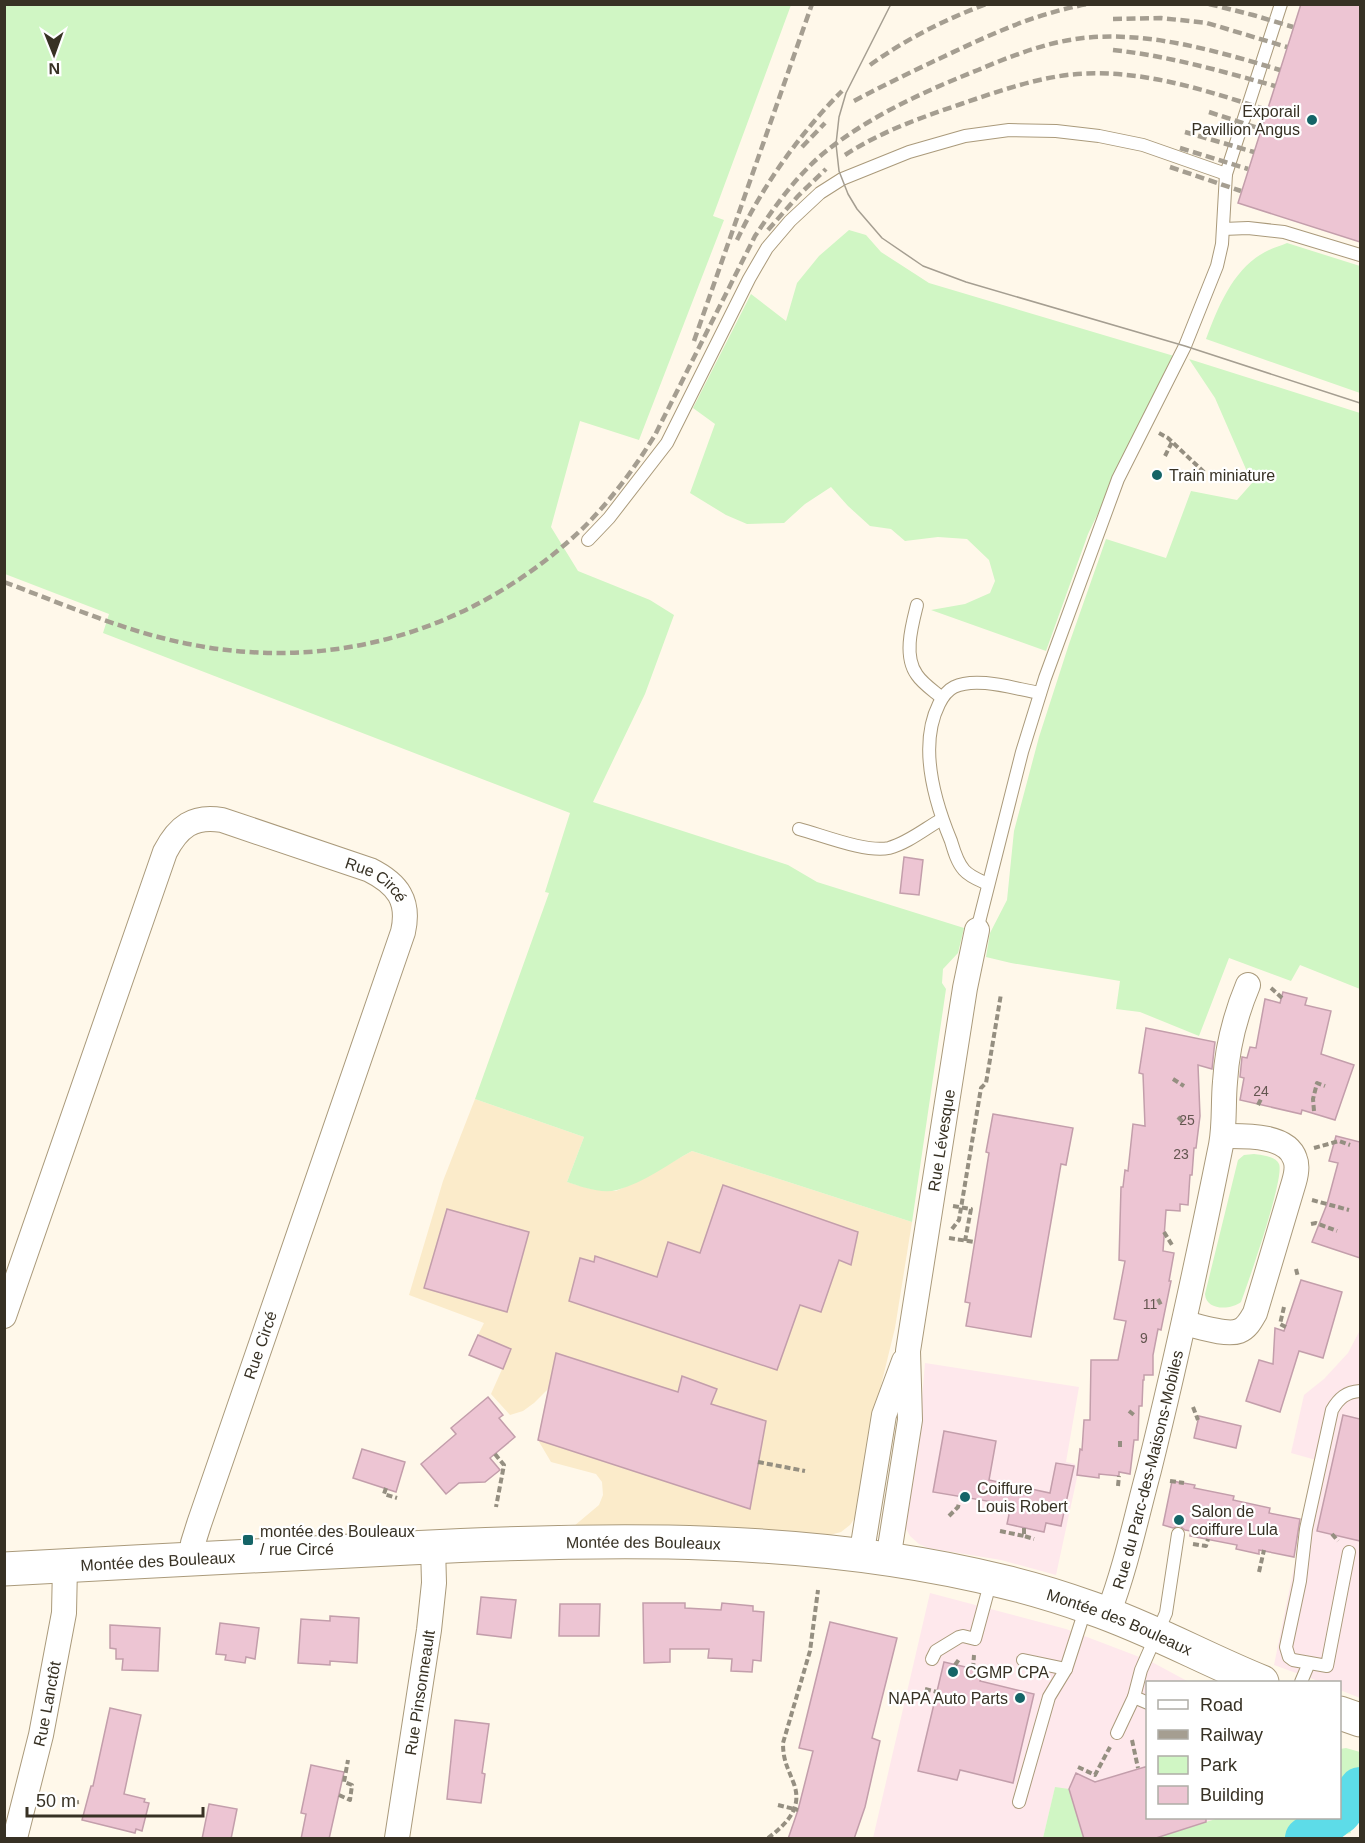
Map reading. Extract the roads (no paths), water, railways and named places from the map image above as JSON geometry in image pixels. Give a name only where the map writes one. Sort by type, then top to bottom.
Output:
[{"type":"street","name":"Rue Circé","points":[[4,1316],[165,852],[177,832],[199,820],[210,818],[222,820],[370,870],[394,885],[401,896],[404,908],[403,932],[199,1524],[193,1543],[192,1559]]},
{"type":"street","name":"Rue Lévesque","points":[[874,1558],[884,1415],[908,1351],[965,988],[977,930]]},
{"type":"street","name":"Rue du Parc-des-Maisons-Mobiles","points":[[1097,1610],[1119,1583],[1184,1323],[1223,1136],[1228,1059],[1236,1018],[1259,986]]},
{"type":"street","points":[[1184,1323],[1226,1332],[1239,1331],[1249,1324],[1255,1313],[1297,1167],[1295,1157],[1288,1147],[1278,1142],[1259,1137],[1223,1136]]},
{"type":"street","name":"Montée des Bouleaux","points":[[4,1569],[434,1546],[558,1542],[638,1541],[776,1548],[874,1558],[992,1578],[1040,1591],[1097,1610],[1258,1681]]},
{"type":"street","name":"Rue Pinsonneault","points":[[397,1839],[429,1630],[434,1583],[434,1546]]},
{"type":"street","name":"Rue Lanctôt","points":[[15,1839],[41,1735],[64,1613],[65,1566]]},
{"type":"lane","points":[[977,930],[1022,752],[1040,693],[1114,489],[1185,346],[1217,266],[1223,229],[1226,174],[1281,4]]},
{"type":"lane","points":[[588,540],[609,518],[667,443],[749,279],[767,248],[790,221],[820,193],[842,179],[909,152],[965,136],[1009,130],[1056,131],[1099,136],[1143,145],[1226,174]]},
{"type":"lane","points":[[1223,229],[1284,232],[1360,255]]},
{"type":"lane","points":[[917,605],[911,630],[910,656],[916,675],[942,698]]},
{"type":"lane","points":[[988,884],[965,872],[959,864],[942,819],[928,759],[929,732],[942,698],[953,687],[985,683],[1040,693]]},
{"type":"lane","points":[[799,829],[869,848],[888,848],[902,843],[942,819]]},
{"type":"lane","points":[[1349,1552],[1327,1666],[1293,1660],[1286,1652],[1300,1581],[1306,1529],[1332,1410],[1344,1395],[1360,1391]]},
{"type":"lane","points":[[1118,1733],[1134,1696],[1141,1670],[1166,1613],[1178,1534]]},
{"type":"lane","points":[[932,1659],[936,1651],[959,1637],[975,1639],[992,1578]]},
{"type":"lane","points":[[1019,1802],[1049,1697],[1097,1610]]},
{"type":"lane","points":[[1023,1660],[1066,1669]]},
{"type":"lane","points":[[1302,1681],[1309,1663]]},
{"type":"lane","points":[[1134,1696],[1146,1702]]},
{"type":"waterway","points":[[1341,1812],[1360,1788]]},
{"type":"waterway","points":[[1306,1838],[1332,1819]]},
{"type":"tram line","points":[[891,4],[846,93],[839,117],[836,144],[839,171],[848,194],[857,209],[882,238],[923,266],[966,282],[1185,346],[1360,403]]},
{"type":"railway","points":[[694,341],[812,4]]},
{"type":"railway","points":[[870,65],[926,31],[986,4]]},
{"type":"railway","points":[[854,101],[998,32],[1050,13],[1088,4]]},
{"type":"railway","points":[[1209,4],[1293,27]]},
{"type":"railway","points":[[1113,19],[1161,18],[1207,23],[1287,47]]},
{"type":"railway","points":[[4,582],[98,618],[169,640],[247,652],[299,652],[351,647],[400,635],[449,618],[495,594],[539,565],[580,531],[611,497],[655,435],[755,236],[805,171],[825,152],[860,127],[918,96],[1003,60],[1043,46],[1083,38],[1133,37],[1183,44],[1280,70]]},
{"type":"railway","points":[[1113,50],[1175,60],[1275,86]]},
{"type":"railway","points":[[845,155],[887,132],[931,114],[1013,87],[1067,75],[1093,73],[1143,77],[1193,88],[1267,110]]},
{"type":"railway","points":[[737,240],[758,200],[783,161],[826,107],[842,91]]},
{"type":"railway","points":[[1209,112],[1261,129]]},
{"type":"railway","points":[[802,147],[825,123]]},
{"type":"railway","points":[[1185,132],[1254,152]]},
{"type":"railway","points":[[1180,148],[1248,169]]},
{"type":"railway","points":[[1170,167],[1241,191]]},
{"type":"railway","points":[[768,230],[826,169]]},
{"type":"place","name":"Exporail Pavillion Angus","points":[[1312,120]]},
{"type":"place","name":"Train miniature","points":[[1157,475]]},
{"type":"place","name":"Coiffure Louis Robert","points":[[965,1497]]},
{"type":"place","name":"Salon de coiffure Lula","points":[[1179,1520]]},
{"type":"place","name":"montée des Bouleaux / rue Circé","points":[[248,1540]]},
{"type":"place","name":"CGMP CPA","points":[[953,1672]]},
{"type":"place","name":"NAPA Auto Parts","points":[[1020,1698]]}]
